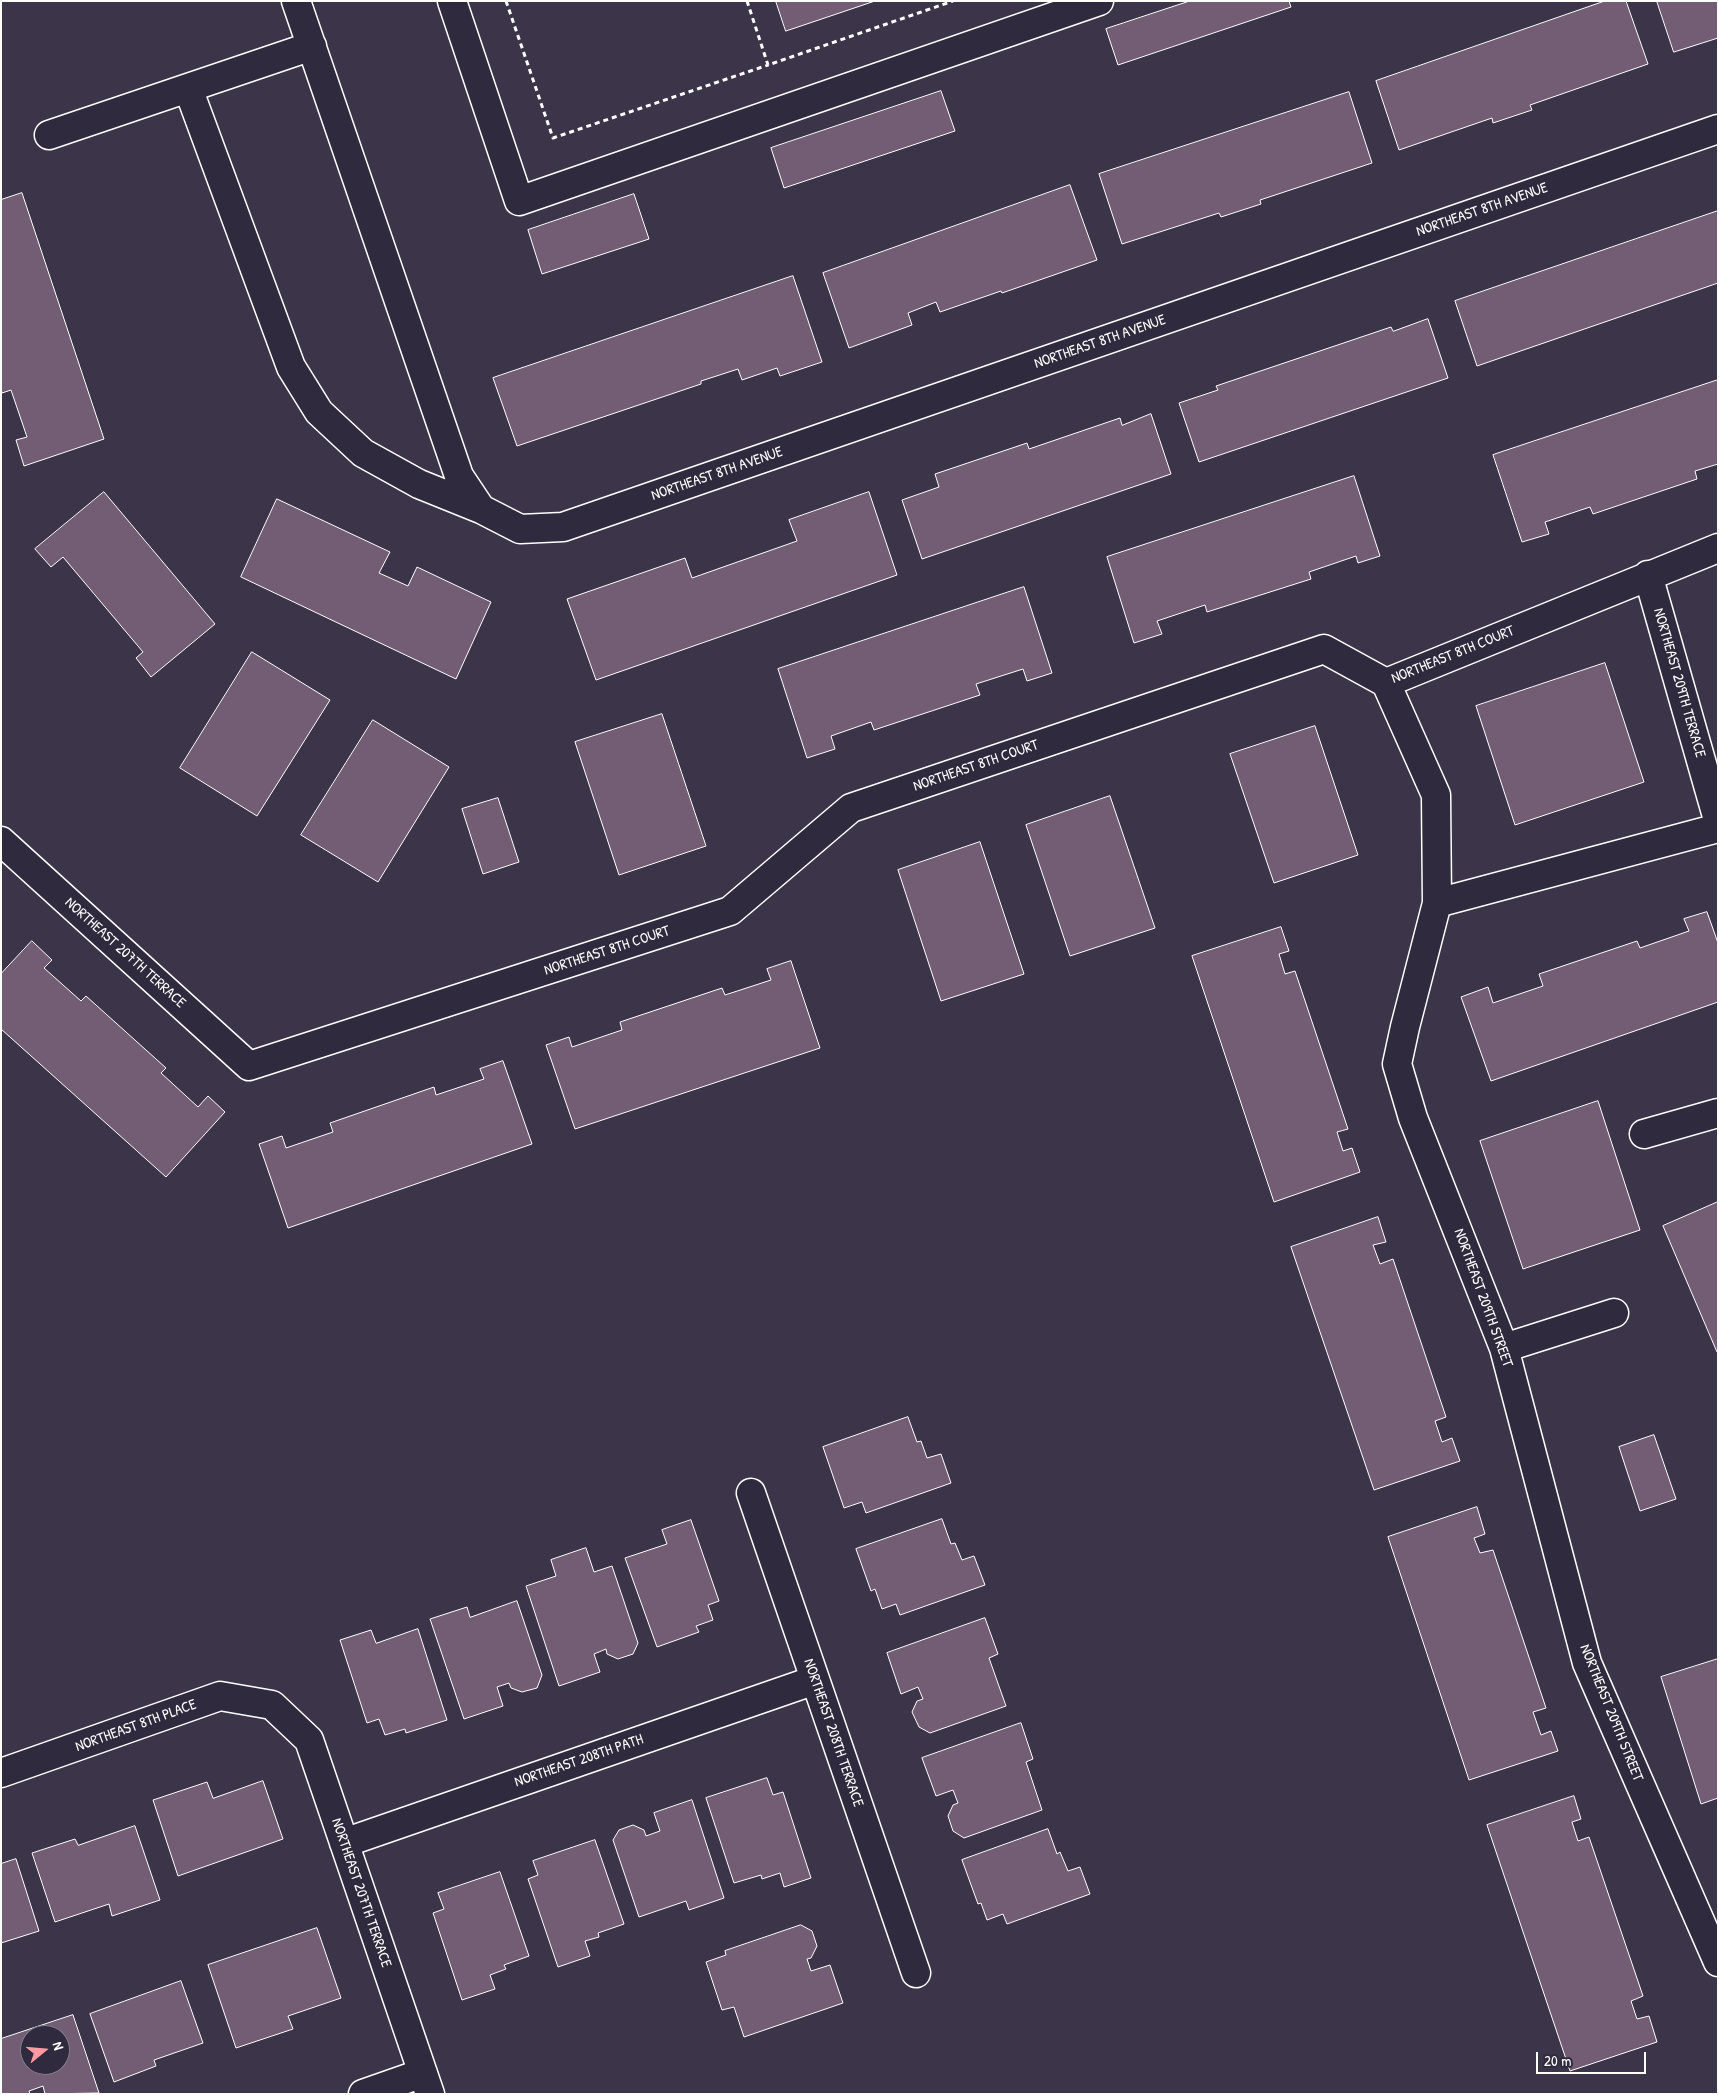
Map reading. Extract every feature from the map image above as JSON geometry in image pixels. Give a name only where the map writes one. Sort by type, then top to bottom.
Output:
[{"type":"street","points":[[296,1],[459,476],[481,509]]},
{"type":"street","points":[[452,1],[519,201],[1099,1]]},
{"type":"street","points":[[49,135],[312,46]]},
{"type":"street","name":"NORTHEAST 8TH AVENUE","points":[[188,88],[291,367],[319,412],[364,453],[419,484],[481,509],[520,529],[563,527],[1718,129]]},
{"type":"street","name":"NORTHEAST 8TH COURT","points":[[248,1066],[730,911],[851,808],[1324,649],[1386,683],[1718,548]]},
{"type":"street","name":"NORTHEAST 209TH TERRACE","points":[[1648,575],[1718,820]]},
{"type":"street","name":"NORTHEAST 209TH STREET","points":[[1386,683],[1436,796],[1437,903],[1397,1064],[1413,1118],[1504,1348],[1587,1663],[1718,1962]]},
{"type":"street","points":[[1437,903],[1718,828]]},
{"type":"street","name":"NORTHEAST 207TH TERRACE","points":[[1,841],[248,1066]]},
{"type":"street","points":[[1644,1134],[1718,1113]]},
{"type":"street","points":[[1504,1348],[1614,1313]]},
{"type":"street","name":"NORTHEAST 208TH TERRACE","points":[[751,1493],[916,1973]]},
{"type":"street","name":"NORTHEAST 208TH PATH","points":[[344,1843],[815,1680]]},
{"type":"street","name":"NORTHEAST 8TH PLACE","points":[[1,1773],[220,1696],[272,1705]]},
{"type":"street","name":"NORTHEAST 207TH TERRACE","points":[[272,1705],[309,1740],[427,2083]]},
{"type":"street","points":[[363,2094],[427,2083]]},
{"type":"path","points":[[506,1],[553,138],[953,1]]},
{"type":"path","points":[[747,1],[768,65]]},
{"type":"building","points":[[776,1],[875,1],[786,31]]},
{"type":"building","points":[[1190,1],[1289,1],[1291,7],[1118,65],[1106,29]]},
{"type":"building","points":[[1605,1],[1626,1],[1648,64],[1530,105],[1532,110],[1493,123],[1492,118],[1399,150],[1376,81]]},
{"type":"building","points":[[1657,1],[1718,1],[1718,38],[1674,52]]},
{"type":"building","points":[[941,91],[955,131],[784,188],[771,148]]},
{"type":"building","points":[[1349,92],[1372,163],[1260,200],[1261,204],[1221,217],[1219,213],[1122,244],[1099,174]]},
{"type":"building","points":[[1070,185],[1097,260],[940,312],[936,302],[908,313],[912,325],[849,348],[823,273]]},
{"type":"building","points":[[22,193],[104,439],[24,466],[16,440],[27,437],[11,390],[2,393],[1,389],[1,200]]},
{"type":"building","points":[[634,194],[649,239],[542,274],[528,230]]},
{"type":"building","points":[[1718,211],[1718,283],[1477,366],[1455,301]]},
{"type":"building","points":[[793,276],[822,362],[780,376],[777,368],[742,380],[738,369],[701,381],[701,384],[517,446],[493,378]]},
{"type":"building","points":[[1428,319],[1448,378],[1199,462],[1179,403],[1218,390],[1216,386],[1391,327],[1393,331]]},
{"type":"building","points":[[1718,380],[1718,464],[1695,471],[1697,479],[1593,514],[1590,507],[1545,522],[1549,534],[1522,542],[1493,455]]},
{"type":"building","points":[[1151,414],[1171,474],[922,559],[902,500],[939,487],[935,474],[1027,443],[1029,449],[1120,418],[1122,425]]},
{"type":"building","points":[[1354,476],[1380,556],[1358,563],[1356,556],[1309,572],[1311,579],[1207,612],[1205,605],[1157,621],[1162,634],[1134,643],[1107,557]]},
{"type":"building","points":[[104,492],[215,624],[151,677],[136,658],[143,652],[63,557],[51,567],[35,549]]},
{"type":"building","points":[[869,492],[897,575],[596,680],[567,599],[685,558],[692,578],[797,541],[789,520]]},
{"type":"building","points":[[277,499],[390,552],[379,573],[408,586],[417,567],[491,602],[456,679],[241,577]]},
{"type":"building","points":[[1024,587],[1052,673],[1027,681],[1023,669],[976,684],[980,695],[874,730],[871,722],[831,736],[835,749],[807,758],[778,669]]},
{"type":"building","points":[[252,652],[330,700],[257,816],[180,768]]},
{"type":"building","points":[[1605,663],[1644,782],[1515,825],[1476,706]]},
{"type":"building","points":[[662,714],[706,846],[619,875],[575,742]]},
{"type":"building","points":[[373,720],[449,767],[378,882],[301,835]]},
{"type":"building","points":[[1315,726],[1358,855],[1274,883],[1230,754]]},
{"type":"building","points":[[1110,796],[1155,928],[1070,956],[1026,825]]},
{"type":"building","points":[[498,798],[519,862],[483,874],[462,809]]},
{"type":"building","points":[[980,842],[1024,974],[941,1001],[898,870]]},
{"type":"building","points":[[1707,912],[1718,943],[1718,1002],[1491,1081],[1461,997],[1488,987],[1493,1003],[1543,986],[1539,974],[1637,941],[1640,948],[1689,931],[1684,919]]},
{"type":"building","points":[[1281,927],[1289,951],[1279,954],[1285,974],[1295,971],[1348,1129],[1337,1132],[1343,1151],[1352,1148],[1360,1172],[1274,1202],[1192,956]]},
{"type":"building","points":[[32,941],[52,960],[44,968],[81,1001],[86,996],[166,1068],[161,1073],[198,1107],[208,1096],[225,1112],[166,1177],[1,1029],[1,974]]},
{"type":"building","points":[[791,961],[820,1048],[575,1129],[546,1045],[569,1037],[572,1047],[622,1030],[620,1022],[722,988],[725,995],[771,980],[767,969]]},
{"type":"building","points":[[503,1061],[532,1144],[288,1228],[259,1144],[282,1136],[286,1148],[333,1132],[330,1123],[434,1087],[436,1095],[484,1079],[480,1069]]},
{"type":"building","points":[[1598,1101],[1640,1230],[1523,1269],[1480,1141]]},
{"type":"building","points":[[1718,1202],[1718,1352],[1717,1352],[1663,1226]]},
{"type":"building","points":[[1378,1217],[1386,1242],[1373,1245],[1380,1264],[1393,1259],[1446,1417],[1435,1421],[1442,1442],[1452,1438],[1460,1461],[1374,1490],[1291,1247]]},
{"type":"building","points":[[908,1417],[917,1442],[921,1441],[927,1458],[941,1454],[951,1483],[866,1513],[862,1502],[844,1508],[823,1447]]},
{"type":"building","points":[[1654,1435],[1676,1499],[1640,1511],[1619,1447]]},
{"type":"building","points":[[1477,1507],[1485,1534],[1474,1538],[1480,1553],[1493,1550],[1546,1708],[1533,1712],[1541,1735],[1551,1731],[1558,1751],[1469,1780],[1388,1537]]},
{"type":"building","points":[[942,1519],[951,1544],[955,1543],[962,1560],[974,1556],[985,1585],[900,1615],[896,1604],[882,1609],[875,1589],[871,1591],[856,1549]]},
{"type":"building","points":[[691,1520],[719,1601],[708,1605],[713,1620],[696,1626],[699,1632],[657,1647],[625,1558],[667,1544],[662,1530]]},
{"type":"building","points":[[586,1548],[594,1572],[612,1566],[638,1643],[633,1654],[618,1659],[607,1654],[606,1649],[594,1654],[600,1672],[559,1686],[526,1586],[556,1576],[551,1560]]},
{"type":"building","points":[[517,1601],[542,1675],[537,1688],[522,1692],[511,1688],[509,1683],[497,1687],[503,1706],[464,1719],[430,1619],[467,1607],[470,1617]]},
{"type":"building","points":[[985,1618],[998,1654],[989,1658],[1006,1706],[930,1733],[919,1727],[912,1712],[917,1701],[923,1699],[918,1687],[901,1694],[887,1653]]},
{"type":"building","points":[[418,1629],[447,1720],[406,1733],[405,1729],[385,1735],[379,1719],[367,1723],[340,1640],[371,1630],[376,1643]]},
{"type":"building","points":[[1718,1659],[1718,1798],[1701,1804],[1661,1677]]},
{"type":"building","points":[[1021,1723],[1033,1759],[1026,1762],[1042,1810],[964,1838],[953,1831],[948,1816],[953,1805],[958,1803],[953,1790],[936,1796],[922,1758]]},
{"type":"building","points":[[767,1778],[773,1795],[783,1792],[811,1878],[784,1887],[780,1873],[762,1879],[761,1875],[734,1883],[706,1798]]},
{"type":"building","points":[[263,1781],[283,1839],[178,1876],[153,1800],[207,1782],[213,1798]]},
{"type":"building","points":[[1574,1796],[1581,1819],[1572,1822],[1578,1841],[1589,1837],[1643,1996],[1631,2001],[1637,2019],[1649,2016],[1657,2042],[1570,2071],[1487,1825]]},
{"type":"building","points":[[692,1800],[724,1898],[689,1910],[686,1901],[639,1917],[613,1840],[619,1830],[633,1825],[644,1830],[646,1836],[660,1831],[654,1813]]},
{"type":"building","points":[[135,1826],[160,1900],[112,1916],[109,1904],[55,1922],[32,1853],[75,1839],[78,1845]]},
{"type":"building","points":[[1048,1829],[1057,1854],[1060,1852],[1068,1871],[1080,1867],[1090,1894],[1007,1924],[1003,1914],[987,1920],[981,1903],[978,1904],[962,1860]]},
{"type":"building","points":[[595,1840],[624,1924],[598,1933],[599,1937],[585,1941],[590,1956],[558,1967],[528,1879],[538,1875],[533,1861]]},
{"type":"building","points":[[16,1859],[39,1931],[1,1943],[1,1864]]},
{"type":"building","points":[[500,1872],[529,1956],[504,1965],[506,1969],[490,1975],[495,1989],[462,2000],[433,1913],[444,1909],[438,1893]]},
{"type":"building","points":[[801,1925],[812,1931],[817,1946],[811,1958],[807,1959],[811,1971],[830,1965],[843,2003],[744,2037],[734,2007],[722,2010],[706,1962],[726,1955],[725,1951]]},
{"type":"building","points":[[317,1928],[341,1998],[288,2016],[293,2029],[236,2048],[208,1965]]},
{"type":"building","points":[[181,1981],[203,2043],[154,2060],[156,2066],[114,2082],[90,2014]]},
{"type":"building","points":[[73,2015],[99,2093],[45,2094],[43,2086],[29,2091],[30,2094],[1,2094],[1,2039],[20,2033],[20,2075],[70,2075],[70,2025],[43,2025]]}]
